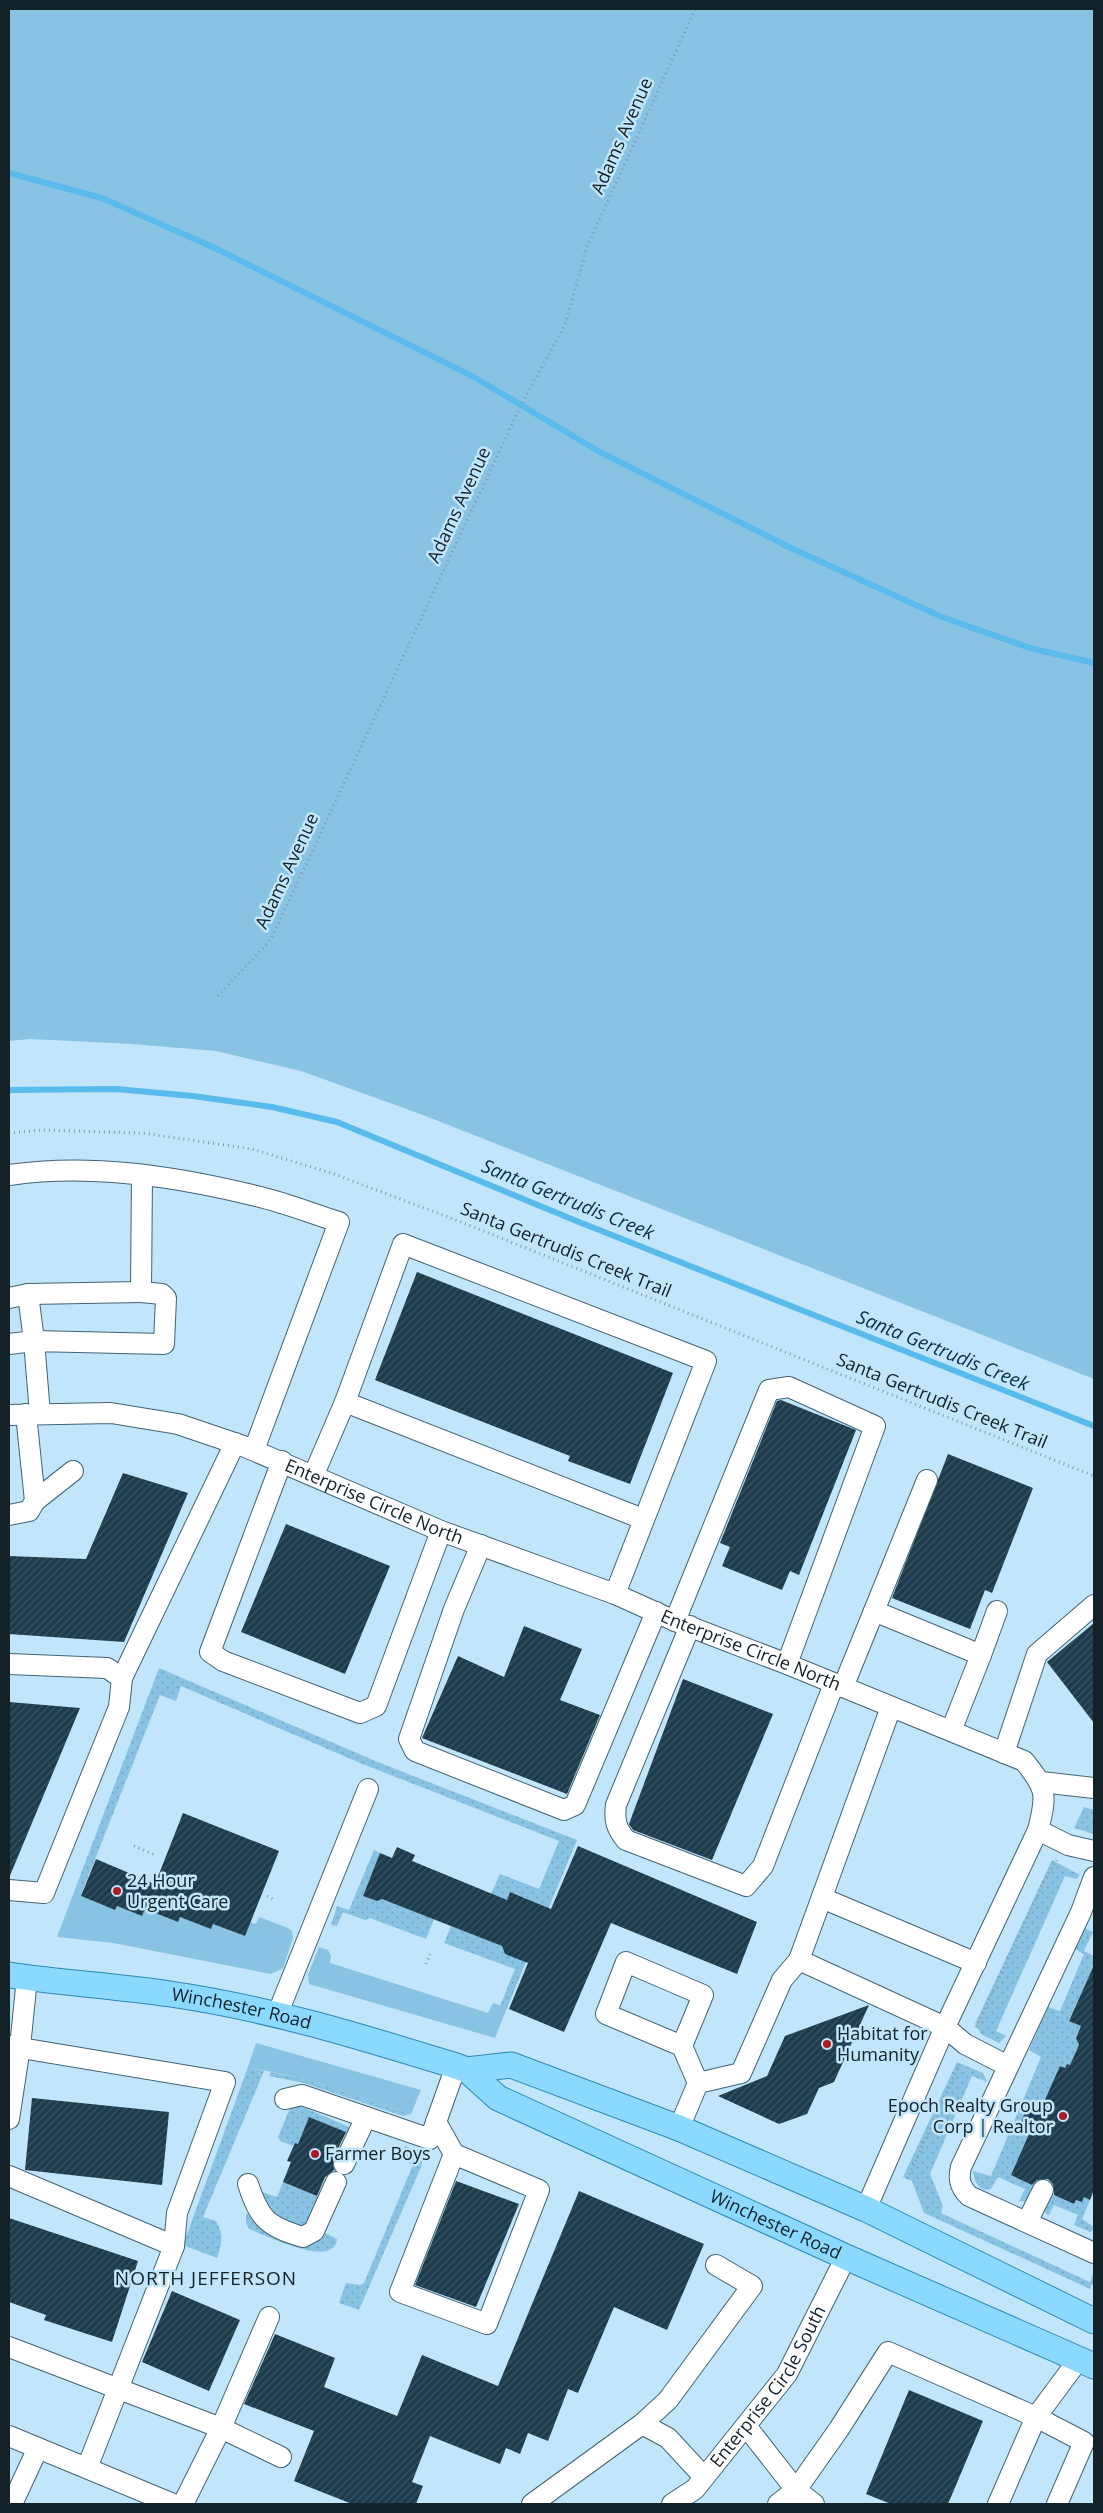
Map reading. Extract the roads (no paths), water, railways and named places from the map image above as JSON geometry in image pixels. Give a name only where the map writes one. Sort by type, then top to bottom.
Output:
[{"type":"main road","name":"Winchester Road","points":[[18,1977],[172,1994],[277,2015],[328,2027],[461,2068],[511,2065],[678,2128],[866,2209],[1094,2321]]},
{"type":"main road","name":"Winchester Road","points":[[461,2068],[498,2098],[846,2257],[1087,2362]]},
{"type":"street","points":[[9,1175],[104,1172],[142,1175],[253,1195],[339,1222],[254,1450]]},
{"type":"street","points":[[141,1292],[142,1175]]},
{"type":"street","points":[[314,1474],[345,1402],[403,1244],[706,1361],[615,1594]]},
{"type":"street","points":[[9,1344],[34,1341],[164,1344],[166,1298],[162,1294],[141,1292],[18,1296],[34,1341],[25,1414],[35,1501]]},
{"type":"street","points":[[787,1664],[875,1426],[789,1386],[768,1390],[616,1805],[614,1818],[618,1831],[626,1840],[746,1886],[763,1866],[838,1686],[874,1611],[928,1480]]},
{"type":"street","points":[[345,1402],[643,1519]]},
{"type":"street","name":"Enterprise Circle North","points":[[25,1414],[111,1413],[178,1424],[235,1443],[314,1474],[441,1531],[615,1594],[682,1624],[787,1664],[1024,1761],[1041,1782]]},
{"type":"street","points":[[9,1890],[44,1893],[120,1707],[122,1678],[235,1443]]},
{"type":"street","points":[[282,1462],[210,1652],[223,1661],[360,1713],[376,1706],[441,1531]]},
{"type":"street","points":[[9,1515],[28,1511],[35,1501],[73,1471]]},
{"type":"street","points":[[481,1545],[454,1609],[409,1739],[415,1751],[564,1810],[575,1805],[656,1612]]},
{"type":"street","points":[[1004,1753],[1037,1654],[1094,1605]]},
{"type":"street","points":[[874,1611],[981,1655]]},
{"type":"street","points":[[951,1731],[997,1611]]},
{"type":"street","points":[[9,1664],[107,1668],[122,1678]]},
{"type":"street","points":[[698,2083],[741,2073],[782,1980],[799,1960],[892,1707]]},
{"type":"street","points":[[1041,1782],[1094,1776]]},
{"type":"street","points":[[1041,1782],[1094,1788]]},
{"type":"street","points":[[866,2209],[945,2027],[1038,1830],[1045,1803],[1041,1782]]},
{"type":"street","points":[[277,2015],[368,1789]]},
{"type":"street","points":[[1038,1830],[1068,1845],[1094,1851]]},
{"type":"street","points":[[1094,1877],[1087,1915],[1008,2066],[961,2167],[958,2178],[963,2190],[969,2196],[1094,2252]]},
{"type":"street","points":[[822,1898],[976,1963]]},
{"type":"street","points":[[799,1960],[945,2027],[968,2045],[1008,2066]]},
{"type":"street","points":[[678,2128],[698,2083],[682,2046],[606,2014],[626,1962],[703,1995],[682,2046]]},
{"type":"street","points":[[9,2119],[18,1977]]},
{"type":"street","points":[[14,2047],[225,2082],[177,2213],[174,2246],[87,2468]]},
{"type":"street","points":[[285,2099],[302,2095],[430,2139],[461,2068]]},
{"type":"street","points":[[248,2184],[257,2209],[267,2223],[280,2230],[303,2237],[314,2231],[366,2117]]},
{"type":"street","points":[[436,2122],[454,2154],[539,2190],[487,2324],[400,2292],[454,2154]]},
{"type":"street","points":[[9,2176],[174,2246]]},
{"type":"street","points":[[1027,2222],[1043,2190]]},
{"type":"street","name":"Enterprise Circle South","points":[[672,2504],[695,2489],[787,2374],[846,2257]]},
{"type":"street","points":[[532,2504],[642,2424],[668,2400],[752,2286],[716,2265]]},
{"type":"street","points":[[183,2504],[221,2428],[269,2317]]},
{"type":"street","points":[[9,2347],[221,2428],[281,2457]]},
{"type":"street","points":[[778,2504],[796,2490],[840,2430],[888,2352],[1036,2417],[1084,2442],[1057,2504]]},
{"type":"street","points":[[998,2504],[1036,2417],[1087,2362]]},
{"type":"street","points":[[642,2424],[668,2438],[704,2477]]},
{"type":"street","points":[[746,2426],[796,2490],[814,2504]]},
{"type":"street","points":[[9,2436],[173,2504]]},
{"type":"street","points":[[12,2504],[38,2448]]},
{"type":"waterway","points":[[9,173],[102,198],[217,249],[474,377],[600,452],[791,548],[942,617],[1030,648],[1094,663]]},
{"type":"waterway","name":"Santa Gertrudis Creek","points":[[9,1090],[116,1089],[193,1096],[272,1107],[337,1122],[579,1222],[1094,1426]]},
{"type":"place","name":"24 Hour Urgent Care","points":[[117,1891]]},
{"type":"place","name":"Habitat for Humanity","points":[[827,2044]]},
{"type":"place","name":"Epoch Realty Group Corp | Realtor","points":[[1063,2116]]},
{"type":"place","name":"Farmer Boys","points":[[315,2154]]},
{"type":"district","name":"NORTH JEFFERSON","points":[[206,2278]]}]
